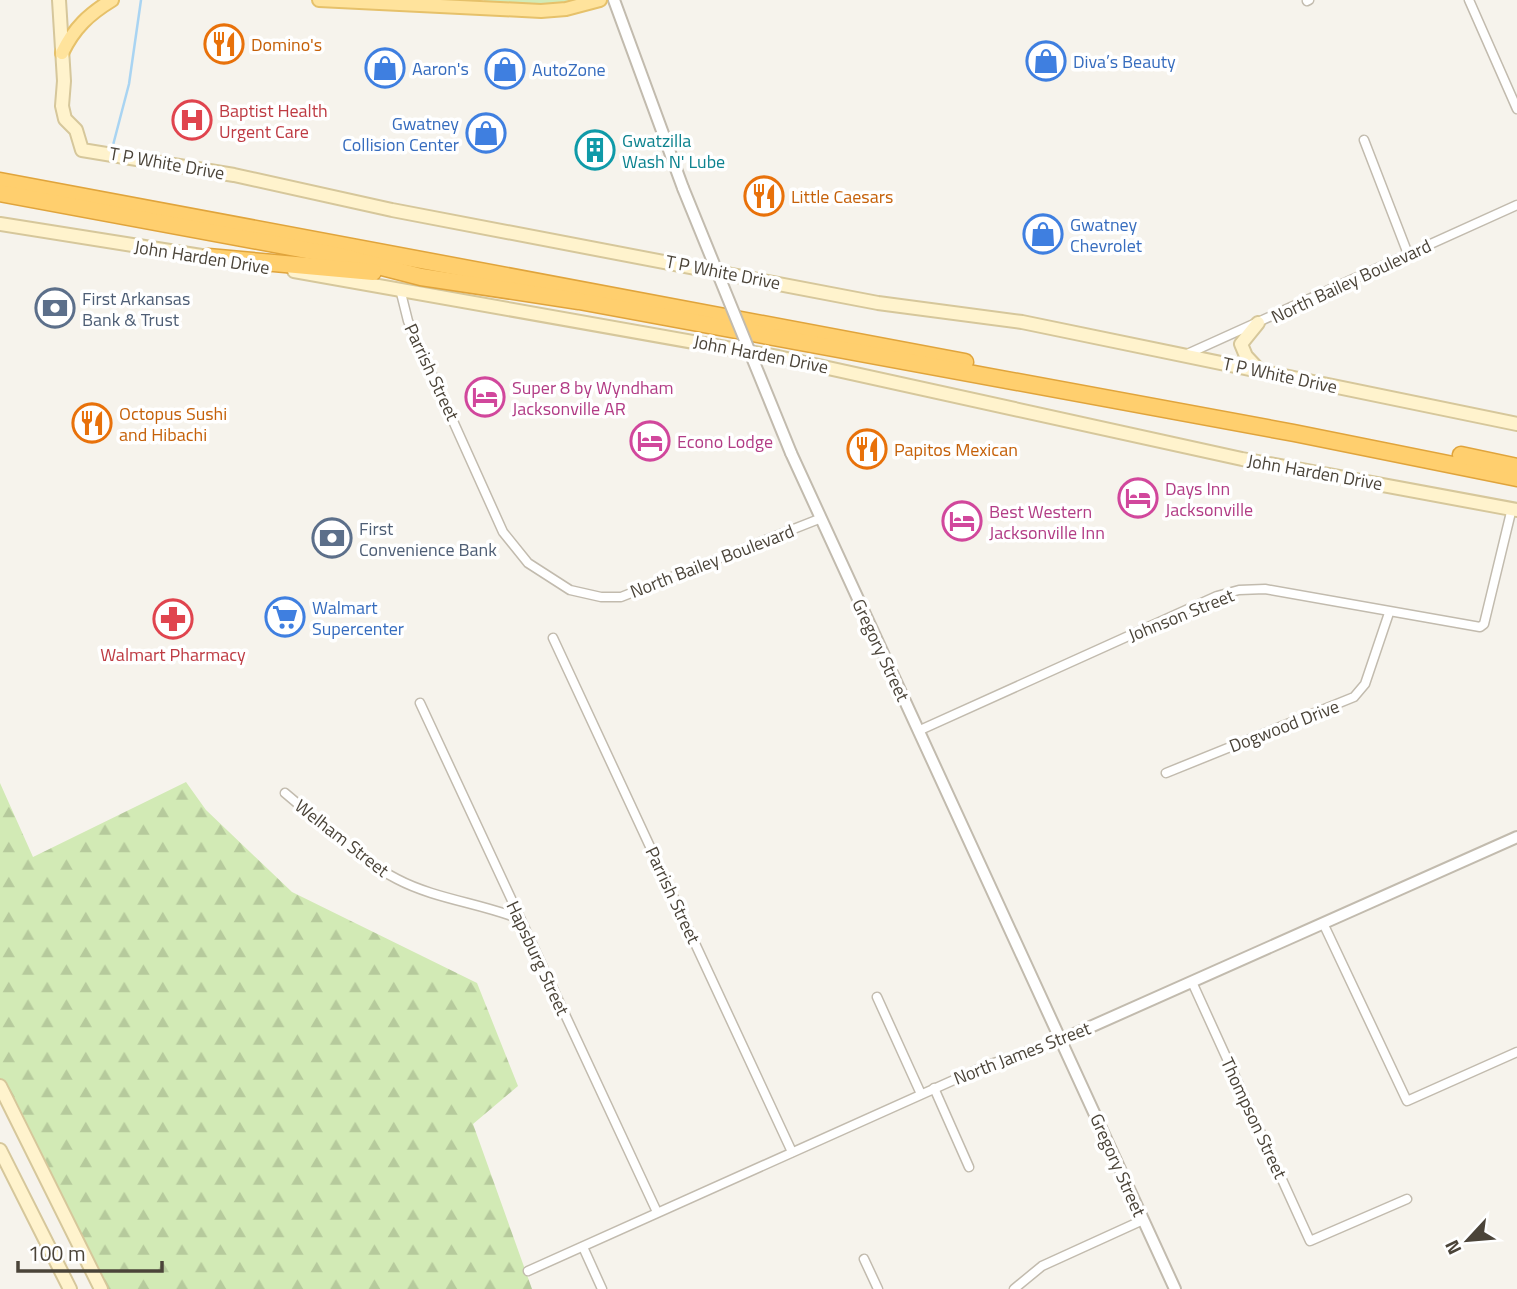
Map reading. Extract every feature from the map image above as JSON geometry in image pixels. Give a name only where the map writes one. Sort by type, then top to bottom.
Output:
[{"type":"highway","points":[[0,181],[1517,467]]},
{"type":"highway","points":[[0,193],[338,256],[421,277]]},
{"type":"highway","points":[[208,257],[421,277],[579,301],[1294,433],[1517,478]]},
{"type":"main road","name":"T P White Drive","points":[[59,0],[65,119],[76,130],[82,150],[222,172],[392,210],[878,303],[1022,322],[1517,425]]},
{"type":"main road","points":[[62,52],[83,21],[112,0]]},
{"type":"main road","points":[[319,0],[541,11],[566,9],[600,0]]},
{"type":"main road","name":"John Harden Drive","points":[[0,224],[400,289],[778,357],[1242,459],[1515,509]]},
{"type":"main road","points":[[1258,323],[1241,344],[1246,356],[1260,371]]},
{"type":"main road","points":[[0,1086],[101,1289]]},
{"type":"main road","points":[[0,1150],[70,1289]]},
{"type":"street","name":"Gregory Street","points":[[614,0],[683,188],[819,519],[1175,1289]]},
{"type":"street","points":[[1469,0],[1517,109]]},
{"type":"street","points":[[1364,141],[1408,254]]},
{"type":"street","name":"North Bailey Boulevard","points":[[1183,355],[1517,205]]},
{"type":"street","name":"Parrish Street","points":[[400,289],[408,321],[503,531],[528,563]]},
{"type":"street","name":"Johnson Street","points":[[918,731],[1226,593],[1265,589],[1480,627],[1484,624],[1515,509]]},
{"type":"street","name":"North Bailey Boulevard","points":[[528,563],[570,590],[601,597],[621,597],[819,519]]},
{"type":"street","name":"Dogwood Drive","points":[[1166,773],[1354,697],[1365,684],[1390,613]]},
{"type":"street","name":"Parrish Street","points":[[553,638],[792,1152]]},
{"type":"street","name":"Hapsburg Street","points":[[420,703],[657,1212]]},
{"type":"street","name":"Welham Street","points":[[285,793],[396,879],[463,904],[500,911],[520,919]]},
{"type":"street","name":"North James Street","points":[[528,1271],[934,1088],[1015,1054],[1061,1040],[1517,837]]},
{"type":"street","points":[[1323,923],[1407,1101],[1517,1052]]},
{"type":"street","name":"Thompson Street","points":[[1192,982],[1310,1241],[1407,1199]]},
{"type":"street","points":[[877,997],[921,1094]]},
{"type":"street","points":[[934,1088],[969,1167]]},
{"type":"street","points":[[1014,1289],[1042,1266],[1143,1220]]},
{"type":"street","points":[[583,1247],[602,1289]]},
{"type":"street","points":[[864,1259],[878,1289]]},
{"type":"green space","points":[[484,0],[600,0],[583,6],[485,8]]},
{"type":"green space","points":[[186,782],[206,810],[292,892],[477,983],[518,1086],[473,1124],[532,1289],[101,1289],[0,1087],[0,783],[33,857]]},
{"type":"waterway","points":[[112,149],[129,84],[141,0]]},
{"type":"place","name":"Domino's","points":[[224,44]]},
{"type":"place","name":"Diva’s Beauty","points":[[1046,61]]},
{"type":"place","name":"Aaron's","points":[[385,68]]},
{"type":"place","name":"AutoZone","points":[[505,69]]},
{"type":"place","name":"Baptist Health Urgent Care","points":[[192,120]]},
{"type":"place","name":"Gwatney Collision Center","points":[[486,133]]},
{"type":"place","name":"Gwatzilla Wash N' Lube","points":[[595,150]]},
{"type":"place","name":"Little Caesars","points":[[764,196]]},
{"type":"place","name":"Gwatney Chevrolet","points":[[1043,234]]},
{"type":"place","name":"First Arkansas Bank & Trust","points":[[55,308]]},
{"type":"place","name":"Super 8 by Wyndham Jacksonville AR","points":[[485,397]]},
{"type":"place","name":"Octopus Sushi and Hibachi","points":[[92,423]]},
{"type":"place","name":"Econo Lodge","points":[[650,441]]},
{"type":"place","name":"Papitos Mexican","points":[[867,449]]},
{"type":"place","name":"Days Inn Jacksonville","points":[[1138,498]]},
{"type":"place","name":"Best Western Jacksonville Inn","points":[[962,521]]},
{"type":"place","name":"First Convenience Bank","points":[[332,538]]},
{"type":"place","name":"Walmart Supercenter","points":[[285,617]]},
{"type":"place","name":"Walmart Pharmacy","points":[[173,619]]}]
